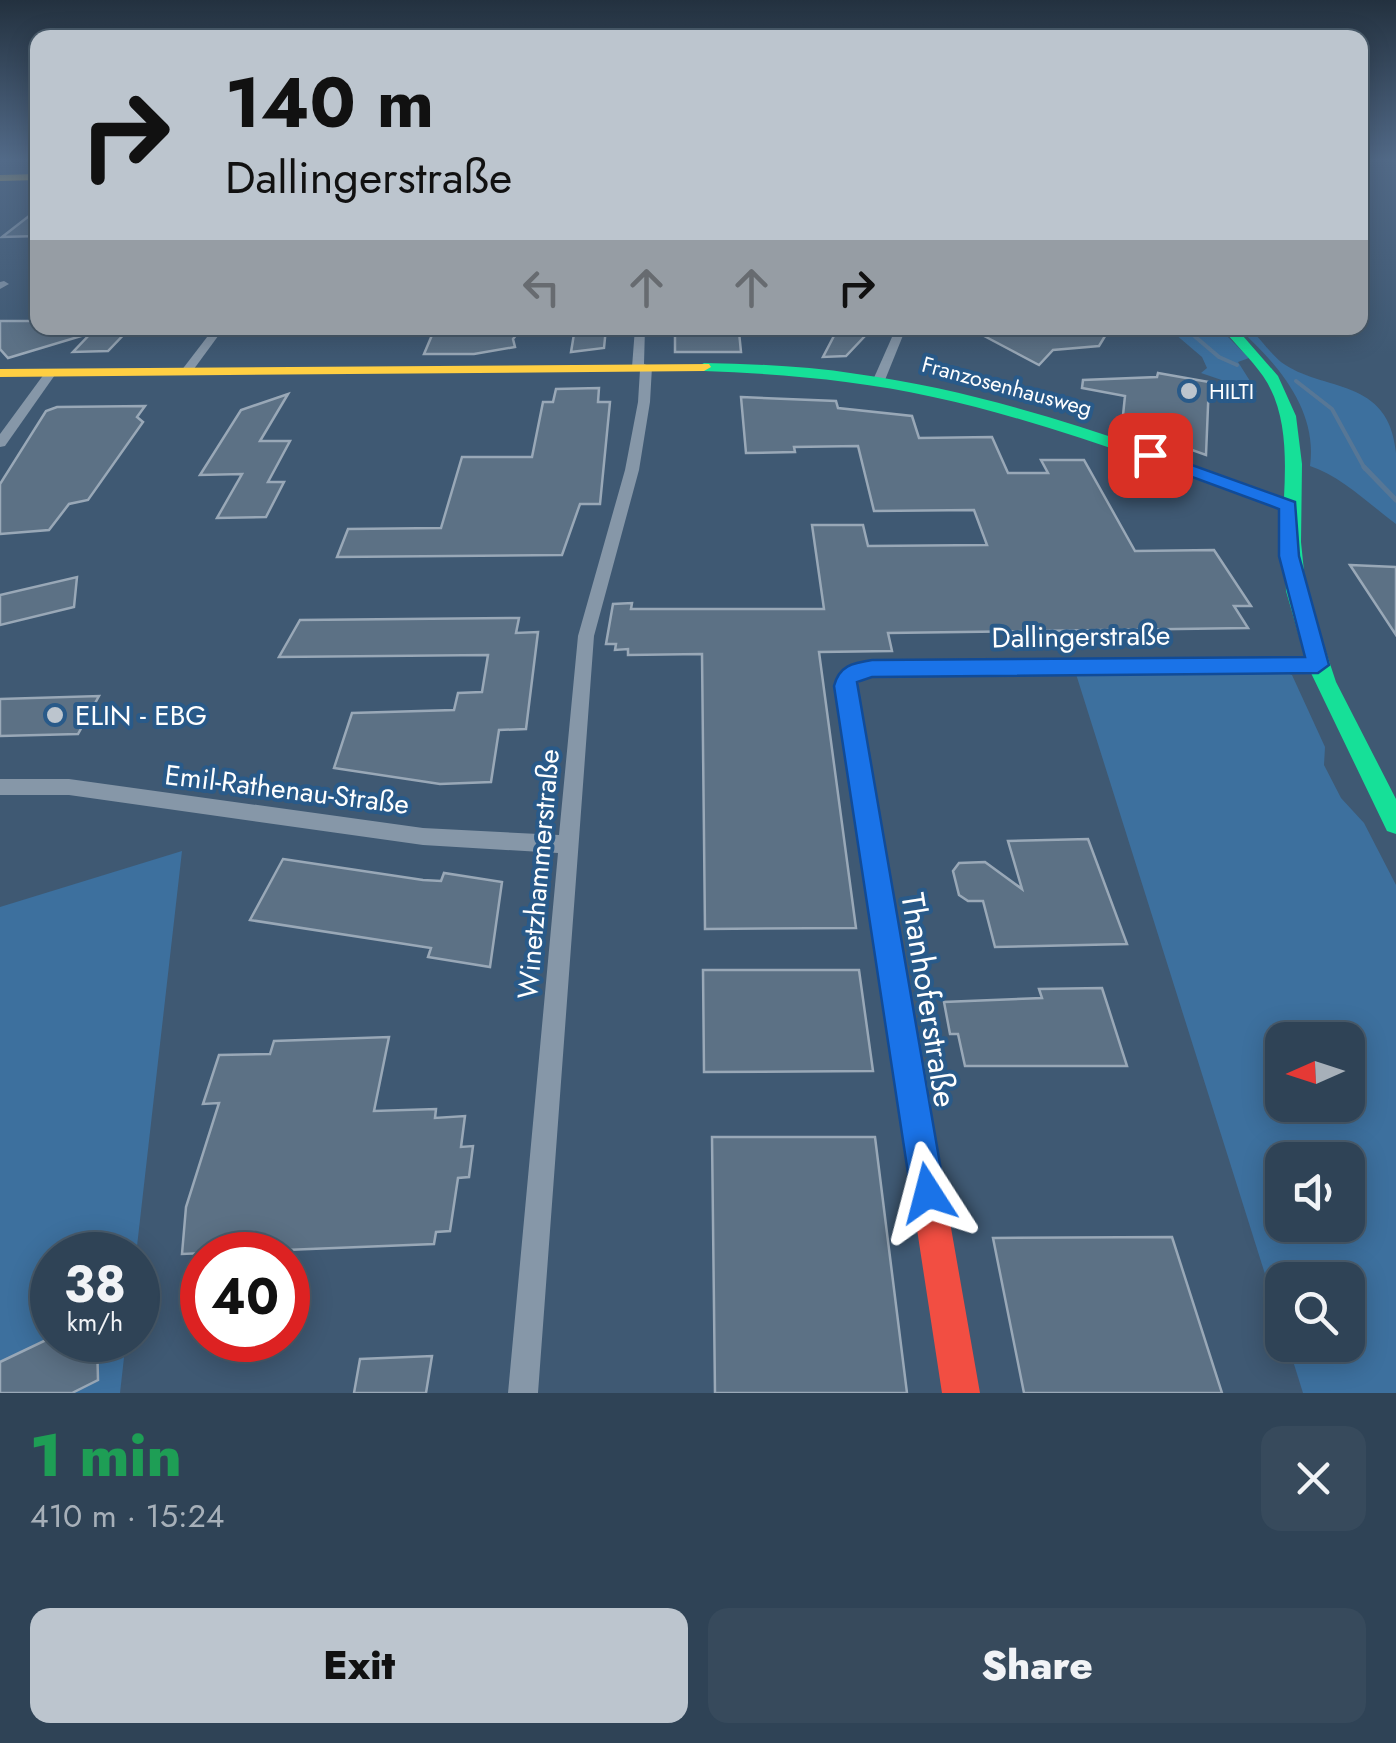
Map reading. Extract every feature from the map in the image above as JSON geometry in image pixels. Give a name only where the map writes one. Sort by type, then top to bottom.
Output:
[{"type":"main road","points":[[1236,335],[1264,363],[1291,416],[1295,436],[1288,506],[1289,556],[1318,665],[1396,823]]},
{"type":"main road","name":"Franzosenhausweg","points":[[0,373],[642,367],[759,368],[880,380],[950,392],[1031,414],[1288,506]]},
{"type":"main road","name":"Dallingerstraße","points":[[847,678],[856,671],[872,668],[1318,665]]},
{"type":"main road","name":"Thanhoferstraße","points":[[847,678],[845,686],[960,1393]]},
{"type":"street","points":[[187,371],[214,335]]},
{"type":"street","name":"Winetzhammerstraße","points":[[523,1393],[586,636],[598,583],[640,450],[640,335]]},
{"type":"street","name":"Franzosenhausweg","points":[[880,380],[898,335]]},
{"type":"street","points":[[0,443],[51,372]]},
{"type":"street","name":"Emil-Rathenau-Straße","points":[[0,787],[58,786],[345,825],[523,845],[568,844]]},
{"type":"shaded area","points":[[1176,335],[1226,335],[1249,358],[1238,362],[1257,392],[1201,373],[1207,368],[1202,357]]},
{"type":"shaded area","points":[[1245,335],[1256,335],[1281,362],[1298,372],[1352,390],[1381,411],[1391,428],[1396,453],[1396,524],[1344,483],[1310,466],[1311,445],[1301,407],[1267,356]]},
{"type":"shaded area","points":[[1280,670],[1292,675],[1325,747],[1324,765],[1341,798],[1364,823],[1396,885],[1396,1393],[1303,1393],[1293,1362],[1365,1362],[1365,1262],[1265,1262],[1265,1274],[1076,674]]},
{"type":"shaded area","points":[[182,851],[139,1232],[30,1232],[30,1362],[124,1362],[120,1393],[0,1393],[0,907]]},
{"type":"building","points":[[19,224],[30,224],[30,236],[2,237]]},
{"type":"building","points":[[0,321],[30,321],[30,335],[84,335],[8,358],[0,349]]},
{"type":"building","points":[[89,335],[123,335],[108,351],[73,352]]},
{"type":"building","points":[[432,335],[516,335],[515,347],[474,354],[424,354]]},
{"type":"building","points":[[574,335],[605,335],[604,348],[571,352]]},
{"type":"building","points":[[675,335],[739,335],[741,352],[675,352]]},
{"type":"building","points":[[834,335],[865,336],[846,356],[823,357]]},
{"type":"building","points":[[982,335],[1106,335],[1099,346],[1053,350],[1039,365]]},
{"type":"building","points":[[1158,373],[1209,382],[1206,455],[1122,425],[1125,396],[1082,388],[1083,380],[1157,377]]},
{"type":"building","points":[[599,388],[598,402],[610,402],[600,504],[580,504],[562,555],[337,557],[348,529],[441,528],[462,457],[532,457],[543,402],[553,402],[556,389]]},
{"type":"building","points":[[288,394],[260,441],[290,441],[268,482],[284,482],[266,517],[217,518],[242,474],[200,475],[241,410]]},
{"type":"building","points":[[741,397],[836,401],[838,408],[912,416],[919,438],[992,437],[1008,473],[1048,473],[1041,460],[1084,460],[1135,551],[1214,550],[1251,606],[1234,606],[1248,628],[888,633],[892,651],[819,652],[856,928],[705,929],[702,654],[628,655],[628,649],[615,650],[616,644],[606,644],[613,604],[632,603],[631,609],[824,609],[812,525],[863,525],[868,546],[987,545],[974,510],[874,511],[858,446],[746,453]]},
{"type":"building","points":[[145,406],[137,417],[143,422],[88,500],[69,504],[49,530],[0,534],[0,484],[46,411],[57,407]]},
{"type":"building","points":[[1350,565],[1396,567],[1396,635]]},
{"type":"building","points":[[77,577],[74,607],[0,625],[0,595]]},
{"type":"building","points":[[519,618],[516,633],[538,632],[526,729],[499,730],[491,782],[440,784],[334,768],[352,713],[454,710],[458,693],[482,692],[488,655],[279,657],[300,620]]},
{"type":"building","name":"ELIN - EBG","points":[[99,696],[78,734],[0,736],[0,699]]},
{"type":"building","points":[[1088,839],[1127,944],[995,947],[983,901],[968,901],[959,895],[953,871],[959,863],[985,862],[1022,889],[1008,841]]},
{"type":"building","points":[[283,859],[423,880],[441,881],[444,873],[502,882],[490,967],[428,957],[431,948],[250,920]]},
{"type":"building","points":[[703,970],[859,970],[873,1071],[704,1072]]},
{"type":"building","points":[[1102,988],[1127,1066],[965,1066],[958,1034],[950,1034],[944,1002],[1042,998],[1039,989]]},
{"type":"building","points":[[389,1037],[374,1111],[436,1109],[435,1118],[465,1116],[461,1147],[473,1146],[469,1177],[458,1178],[450,1231],[436,1232],[434,1244],[310,1249],[310,1232],[184,1232],[186,1207],[219,1103],[203,1104],[219,1055],[270,1054],[274,1041]]},
{"type":"building","points":[[712,1137],[875,1137],[907,1393],[715,1393]]},
{"type":"building","points":[[1172,1237],[1222,1393],[1024,1393],[993,1238]]},
{"type":"building","points":[[30,1348],[30,1362],[98,1362],[98,1380],[72,1393],[0,1393],[0,1362]]},
{"type":"building","points":[[432,1356],[426,1393],[354,1393],[360,1359]]},
{"type":"waterway","points":[[1193,335],[1219,357],[1237,365]]},
{"type":"waterway","points":[[1296,381],[1332,409],[1365,469]]},
{"type":"waterway","points":[[1364,467],[1396,500]]},
{"type":"traffic: fast","points":[[1235,335],[1281,394],[1292,439],[1293,567],[1304,622],[1338,711],[1396,823]]},
{"type":"traffic: fast","points":[[704,367],[858,378],[1003,409],[1289,506]]},
{"type":"traffic: fast","points":[[974,668],[1318,665]]},
{"type":"traffic: slow","points":[[0,373],[704,367]]},
{"type":"traffic: jam","points":[[961,1393],[845,686],[852,675],[871,669],[974,668]]},
{"type":"place","name":"HILTI","points":[[1189,391]]},
{"type":"place","name":"ELIN - EBG","points":[[55,715]]},
{"type":"route","points":[[928,1193],[845,686],[847,678],[856,671],[872,668],[1318,665],[1303,621],[1289,556],[1288,506],[1150,455]]}]
